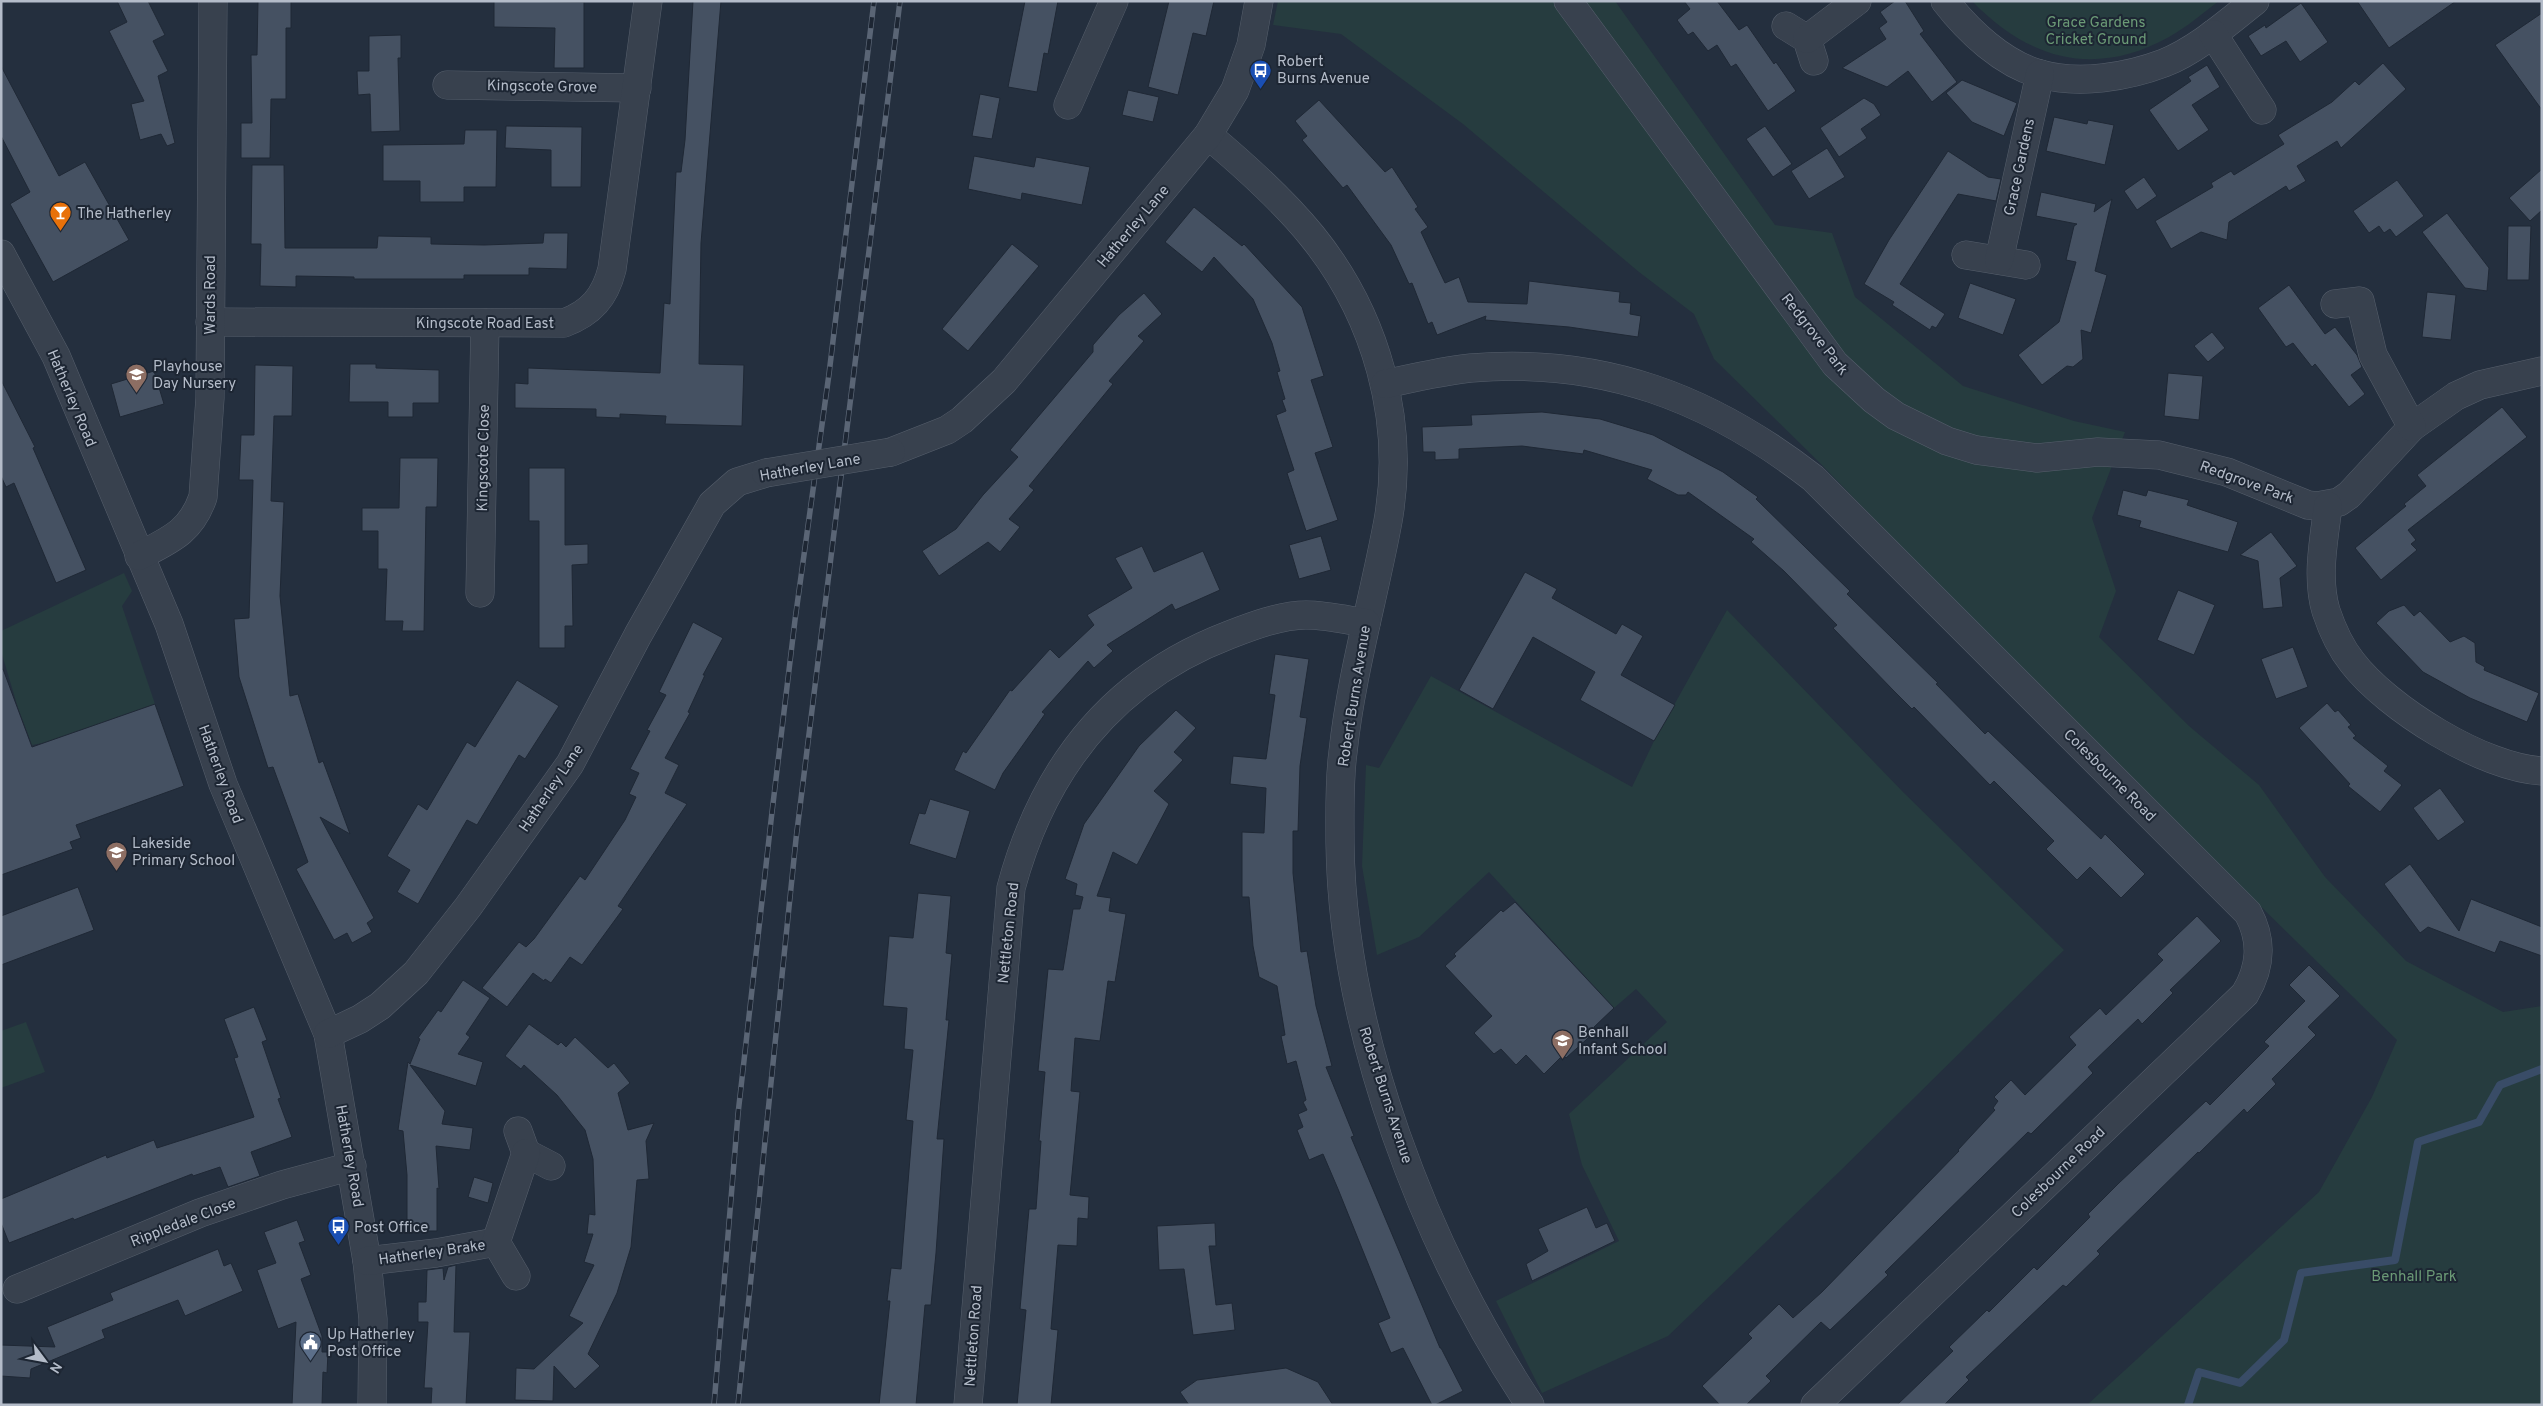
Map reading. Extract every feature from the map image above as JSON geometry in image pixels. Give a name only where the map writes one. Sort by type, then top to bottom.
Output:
[{"type":"street","name":"Wards Road","points":[[139,556],[185,529],[198,510],[203,497],[210,398],[213,1]]},
{"type":"street","name":"Kingscote Road East","points":[[210,322],[564,323],[586,313],[603,294],[612,269],[648,1]]},
{"type":"street","points":[[1068,105],[1114,1]]},
{"type":"street","name":"Hatherley Lane","points":[[328,1034],[360,1019],[380,1006],[416,974],[468,907],[570,764],[638,635],[712,504],[737,482],[766,473],[891,452],[947,430],[962,420],[1004,381],[1208,135],[1235,90],[1251,45],[1259,1]]},
{"type":"street","name":"Redgrove Park","points":[[1568,1],[1835,364],[1874,400],[1896,416],[1947,441],[1976,450],[2037,458],[2098,452],[2159,455],[2227,472],[2308,505],[2328,506]]},
{"type":"street","points":[[1802,42],[1857,1]]},
{"type":"street","points":[[1945,1],[1972,31],[1996,51],[2040,74],[2066,78],[2093,79],[2126,74],[2164,63],[2213,34],[2255,1]]},
{"type":"street","points":[[2213,34],[2262,110]]},
{"type":"street","name":"Grace Gardens","points":[[1999,260],[2040,74]]},
{"type":"street","name":"Kingscote Grove","points":[[447,85],[637,88]]},
{"type":"street","name":"Robert Burns Avenue","points":[[1208,135],[1275,196],[1310,233],[1331,260],[1349,289],[1364,320],[1385,384],[1392,435],[1392,486],[1388,520],[1366,623],[1343,751],[1340,798],[1343,893],[1348,940],[1360,1008],[1374,1066],[1392,1122],[1437,1235],[1494,1347],[1530,1405]]},
{"type":"street","name":"Hatherley Road","points":[[1,254],[56,356],[169,624],[223,784],[328,1034],[367,1261],[373,1319],[372,1405]]},
{"type":"street","points":[[1966,255],[2026,265]]},
{"type":"street","points":[[2335,304],[2360,301],[2373,355],[2412,427]]},
{"type":"street","name":"Kingscote Close","points":[[480,593],[485,323]]},
{"type":"street","name":"Colesbourne Road","points":[[1385,384],[1439,372],[1470,368],[1534,367],[1578,371],[1620,379],[1662,391],[1703,408],[1742,428],[1779,451],[1813,478],[2248,913],[2254,924],[2259,948],[2258,964],[2253,980],[2245,994],[1815,1405]]},
{"type":"street","points":[[2542,371],[2480,385],[2448,401],[2412,427],[2349,495],[2328,506],[2320,576],[2322,594],[2333,629],[2352,662],[2378,690],[2435,731],[2495,760],[2525,770],[2542,771]]},
{"type":"street","name":"Nettleton Road","points":[[968,1405],[1011,888],[1028,832],[1046,793],[1064,764],[1107,712],[1133,689],[1185,654],[1244,629],[1305,615],[1366,623]]},
{"type":"street","name":"Hatherley Brake","points":[[516,1276],[496,1242],[522,1142],[550,1166]]},
{"type":"street","name":"Rippledale Close","points":[[18,1289],[200,1213],[282,1185],[352,1166]]},
{"type":"street","name":"Hatherley Brake","points":[[367,1261],[436,1253],[496,1242]]},
{"type":"green space","name":"Benhall Park","points":[[1278,1],[1615,1],[1775,225],[1832,233],[1855,297],[1963,386],[2074,421],[2125,432],[2092,518],[2116,591],[2099,637],[2189,726],[2259,785],[2325,877],[2406,961],[2503,1012],[2542,1006],[2542,1405],[2087,1405],[2319,1192],[2372,1097],[2397,1040],[2039,689],[1820,463],[1714,359],[1694,314],[1639,272],[1463,124],[1341,34],[1273,25]]},
{"type":"green space","name":"Grace Gardens Cricket Ground","points":[[1972,1],[2219,1],[2176,33],[2142,50],[2115,57],[2089,59],[2064,56],[2040,49],[2016,37],[1994,21]]},
{"type":"green space","points":[[124,573],[132,591],[122,606],[155,704],[48,742],[32,745],[18,708],[1,651],[1,631]]},
{"type":"green space","points":[[1727,610],[1903,792],[2064,950],[1838,1173],[1668,1336],[1542,1393],[1496,1301],[1619,1241],[1582,1165],[1569,1114],[1667,1022],[1636,989],[1614,1008],[1489,872],[1419,937],[1377,955],[1362,866],[1366,765],[1379,768],[1431,676],[1632,787],[1654,741]]},
{"type":"green space","points":[[26,1022],[45,1072],[1,1088],[1,1031]]},
{"type":"building","points":[[117,1],[148,1],[165,35],[153,41],[168,71],[158,76],[175,143],[167,146],[161,134],[140,140],[131,104],[144,101],[109,31],[127,22]]},
{"type":"building","points":[[258,1],[291,1],[291,28],[286,28],[286,99],[271,99],[270,158],[241,158],[241,123],[252,123],[251,55],[257,55]]},
{"type":"building","points":[[494,1],[584,2],[584,68],[554,68],[555,28],[494,27]]},
{"type":"building","points":[[693,1],[721,1],[701,243],[699,364],[744,365],[742,426],[665,424],[666,416],[620,414],[620,418],[596,417],[596,409],[515,408],[515,383],[528,384],[528,368],[660,373],[664,303],[670,304],[676,172],[681,172],[685,140]]},
{"type":"building","points":[[1025,1],[1058,1],[1048,54],[1044,53],[1037,92],[1008,87]]},
{"type":"building","points":[[1169,1],[1214,1],[1206,36],[1193,33],[1178,95],[1148,87]]},
{"type":"building","points":[[1684,1],[1717,1],[1739,30],[1747,25],[1774,64],[1776,62],[1796,91],[1768,111],[1736,64],[1731,67],[1717,45],[1708,51],[1693,32],[1688,35],[1677,20],[1690,9]]},
{"type":"building","points":[[1895,1],[1905,1],[1924,31],[1920,34],[1957,82],[1932,102],[1908,71],[1887,87],[1842,68],[1886,39],[1879,28],[1887,22],[1880,12]]},
{"type":"building","points":[[2357,1],[2456,1],[2389,48]]},
{"type":"building","points":[[2301,3],[2328,42],[2300,62],[2286,41],[2261,56],[2248,36],[2265,25],[2266,28]]},
{"type":"building","points":[[2542,13],[2542,110],[2495,45]]},
{"type":"building","points":[[401,35],[401,58],[398,58],[400,131],[371,132],[370,94],[358,95],[357,71],[369,71],[369,36]]},
{"type":"building","points":[[2383,63],[2406,89],[2341,148],[2337,141],[2297,166],[2306,181],[2289,191],[2286,186],[2229,222],[2227,240],[2201,232],[2171,249],[2155,221],[2213,187],[2211,183],[2231,171],[2234,175],[2284,144],[2278,135],[2332,102],[2355,81],[2359,85]]},
{"type":"building","points":[[2207,65],[2220,87],[2192,105],[2209,130],[2178,151],[2149,110],[2191,81],[2188,77]]},
{"type":"building","points":[[1,66],[59,176],[85,162],[129,240],[53,282],[10,204],[30,192],[1,136]]},
{"type":"building","points":[[1962,80],[2017,103],[2004,136],[1972,122],[1946,93]]},
{"type":"building","points":[[1128,90],[1159,97],[1153,122],[1122,115]]},
{"type":"building","points":[[980,94],[1000,98],[992,139],[972,136]]},
{"type":"building","points":[[1864,98],[1874,104],[1881,115],[1861,129],[1867,138],[1839,157],[1820,128]]},
{"type":"building","points":[[1319,100],[1385,172],[1392,167],[1418,207],[1415,209],[1428,227],[1421,232],[1445,283],[1459,277],[1468,302],[1527,304],[1529,281],[1620,292],[1619,302],[1631,303],[1630,314],[1641,316],[1638,337],[1569,327],[1485,320],[1486,316],[1437,335],[1432,322],[1428,324],[1412,283],[1409,284],[1391,245],[1347,185],[1343,188],[1302,140],[1307,136],[1295,121]]},
{"type":"building","points":[[2054,117],[2087,124],[2088,120],[2114,125],[2105,165],[2046,151]]},
{"type":"building","points":[[506,126],[582,127],[581,187],[551,187],[551,150],[505,148]]},
{"type":"building","points":[[1765,126],[1792,164],[1773,177],[1746,139]]},
{"type":"building","points":[[465,130],[497,130],[496,187],[464,187],[464,202],[420,202],[420,181],[383,181],[383,145],[464,144]]},
{"type":"building","points":[[1827,148],[1845,177],[1809,199],[1791,171]]},
{"type":"building","points":[[1948,151],[1988,177],[2001,179],[1996,201],[1958,194],[1900,284],[1945,314],[1936,328],[1932,326],[1930,330],[1892,305],[1894,302],[1864,284],[1889,240]]},
{"type":"building","points":[[974,156],[1034,167],[1036,157],[1090,167],[1082,205],[1022,193],[1021,200],[968,189]]},
{"type":"building","points":[[252,165],[284,165],[285,248],[377,248],[378,236],[431,237],[431,244],[543,243],[544,233],[568,233],[567,269],[529,268],[529,275],[464,275],[464,279],[354,279],[354,277],[296,276],[296,287],[260,286],[261,244],[251,244]]},
{"type":"building","points":[[2542,169],[2542,210],[2530,221],[2509,198]]},
{"type":"building","points":[[2144,177],[2157,196],[2137,210],[2124,191]]},
{"type":"building","points":[[2397,180],[2424,216],[2396,237],[2390,229],[2384,233],[2379,226],[2369,233],[2353,211]]},
{"type":"building","points":[[2041,192],[2096,204],[2094,212],[2112,199],[2095,271],[2107,275],[2091,333],[2081,330],[2083,359],[2073,367],[2067,366],[2042,385],[2018,355],[2059,322],[2076,262],[2066,260],[2074,226],[2077,224],[2036,216]]},
{"type":"building","points":[[1194,207],[1242,246],[1244,244],[1302,307],[1324,376],[1311,380],[1333,447],[1315,453],[1338,520],[1306,531],[1287,473],[1294,470],[1276,415],[1286,411],[1282,400],[1285,399],[1277,372],[1280,371],[1272,343],[1253,299],[1214,257],[1202,272],[1165,242]]},
{"type":"building","points":[[2447,213],[2489,268],[2487,291],[2465,288],[2422,232]]},
{"type":"building","points":[[2508,226],[2531,226],[2529,280],[2507,280]]},
{"type":"building","points":[[1012,244],[1039,266],[968,351],[942,329]]},
{"type":"building","points":[[1970,283],[2016,299],[2003,335],[1958,318]]},
{"type":"building","points":[[2289,285],[2325,334],[2335,327],[2357,355],[2362,367],[2351,375],[2365,394],[2349,407],[2315,364],[2312,367],[2293,343],[2286,347],[2258,308]]},
{"type":"building","points":[[2427,292],[2456,295],[2451,340],[2422,337]]},
{"type":"building","points":[[1144,293],[1162,314],[1138,336],[1144,341],[1109,381],[1113,384],[1029,486],[1034,490],[1009,519],[1020,527],[1000,552],[988,542],[939,576],[922,551],[956,529],[983,495],[1018,457],[1010,450],[1093,352],[1093,345],[1119,315]]},
{"type":"building","points":[[2212,332],[2225,348],[2208,362],[2194,346]]},
{"type":"building","points":[[350,364],[376,364],[376,368],[439,370],[439,403],[413,403],[413,417],[388,417],[388,402],[349,402]]},
{"type":"building","points":[[255,365],[293,366],[292,416],[274,416],[271,501],[284,502],[280,596],[290,696],[298,694],[319,763],[323,761],[350,834],[320,817],[374,918],[367,923],[372,932],[352,943],[347,933],[334,940],[296,869],[308,862],[273,767],[268,768],[239,677],[234,619],[249,618],[253,480],[239,480],[241,435],[254,435]]},
{"type":"building","name":"Playhouse Day Nursery","points":[[154,371],[164,404],[120,417],[111,384]]},
{"type":"building","points":[[2168,373],[2203,376],[2199,420],[2164,416]]},
{"type":"building","points":[[1,380],[35,447],[33,448],[86,570],[56,583],[14,483],[6,487],[1,476]]},
{"type":"building","points":[[2502,407],[2527,437],[2408,530],[2416,540],[2411,544],[2417,550],[2381,580],[2355,548],[2406,506],[2404,504],[2426,486],[2417,475]]},
{"type":"building","points":[[1542,412],[1600,419],[1653,435],[1723,472],[1758,497],[1756,499],[1850,591],[1847,594],[1938,683],[1936,684],[1985,734],[1988,731],[2101,839],[2105,834],[2145,874],[2121,898],[2090,867],[2077,880],[2046,849],[2054,841],[1994,781],[1990,785],[1914,707],[1912,709],[1893,690],[1833,628],[1837,625],[1784,571],[1751,542],[1754,539],[1688,492],[1686,495],[1678,495],[1647,479],[1652,470],[1584,450],[1583,454],[1522,446],[1459,449],[1459,459],[1435,460],[1435,452],[1423,452],[1422,427],[1472,425],[1471,415]]},
{"type":"building","points":[[400,458],[438,458],[437,507],[426,507],[424,631],[402,631],[403,621],[385,621],[387,569],[378,569],[378,531],[362,531],[362,508],[399,508]]},
{"type":"building","points":[[529,468],[565,468],[565,545],[588,544],[588,564],[572,565],[573,626],[565,626],[565,648],[539,648],[539,521],[529,521]]},
{"type":"building","points":[[2123,490],[2146,496],[2148,490],[2189,500],[2187,505],[2238,522],[2228,552],[2139,527],[2141,521],[2117,515]]},
{"type":"building","points":[[2271,532],[2297,566],[2280,578],[2283,607],[2263,609],[2258,561],[2240,555]]},
{"type":"building","points":[[1321,536],[1331,570],[1299,579],[1289,545]]},
{"type":"building","points":[[1142,546],[1154,572],[1203,551],[1220,590],[1175,610],[1172,604],[1107,645],[1113,651],[1094,668],[1088,661],[1042,712],[1045,714],[1003,773],[995,790],[954,770],[963,751],[966,753],[1010,690],[1012,691],[1050,649],[1059,658],[1094,625],[1087,615],[1132,588],[1115,558]]},
{"type":"building","points":[[1525,572],[1557,589],[1552,598],[1616,634],[1622,624],[1643,636],[1621,675],[1675,705],[1654,741],[1580,700],[1595,672],[1533,637],[1493,709],[1459,690]]},
{"type":"building","points":[[2178,590],[2215,605],[2194,655],[2157,640]]},
{"type":"building","points":[[2404,605],[2414,616],[2420,611],[2450,642],[2464,636],[2475,643],[2476,662],[2485,667],[2484,670],[2539,693],[2527,722],[2470,698],[2423,672],[2376,623],[2389,611]]},
{"type":"building","points":[[693,622],[723,638],[703,675],[705,675],[688,712],[690,713],[665,758],[679,765],[665,793],[687,804],[618,906],[623,909],[582,965],[570,957],[551,983],[545,979],[544,981],[533,973],[507,1007],[482,988],[519,942],[526,947],[534,939],[580,876],[585,880],[625,820],[636,797],[629,794],[639,773],[630,769],[650,731],[647,730],[666,695],[659,692]]},
{"type":"building","points":[[2293,647],[2308,687],[2276,699],[2261,659]]},
{"type":"building","points":[[1275,654],[1309,659],[1300,717],[1307,718],[1300,766],[1298,831],[1293,831],[1293,873],[1301,952],[1307,951],[1316,1006],[1332,1066],[1326,1067],[1354,1136],[1351,1137],[1440,1348],[1463,1391],[1435,1405],[1432,1405],[1403,1348],[1391,1353],[1378,1323],[1390,1318],[1338,1189],[1323,1154],[1309,1160],[1297,1130],[1303,1127],[1298,1114],[1307,1110],[1303,1102],[1306,1100],[1296,1061],[1287,1064],[1281,1036],[1285,1035],[1277,986],[1259,977],[1253,946],[1249,897],[1242,897],[1242,832],[1264,833],[1266,788],[1230,784],[1233,756],[1266,759],[1275,695],[1269,694]]},
{"type":"building","points":[[3,669],[32,747],[155,704],[184,786],[76,825],[81,838],[70,842],[73,849],[1,875],[1,670]]},
{"type":"building","points":[[517,680],[559,706],[525,759],[519,755],[477,825],[467,820],[418,904],[397,892],[410,870],[387,856],[418,804],[427,810],[467,742],[475,747]]},
{"type":"building","points":[[2327,703],[2335,712],[2338,710],[2351,725],[2348,727],[2356,736],[2353,738],[2388,766],[2384,771],[2402,785],[2380,812],[2348,786],[2350,784],[2299,728]]},
{"type":"building","points":[[1176,710],[1196,728],[1174,752],[1183,760],[1154,791],[1169,804],[1137,865],[1113,852],[1097,896],[1111,898],[1109,911],[1126,914],[1115,982],[1108,981],[1100,1041],[1075,1038],[1071,1091],[1080,1092],[1070,1195],[1089,1197],[1088,1219],[1078,1218],[1077,1246],[1058,1245],[1051,1329],[1058,1330],[1051,1405],[1017,1405],[1026,1310],[1020,1309],[1029,1209],[1036,1209],[1041,1141],[1039,1141],[1045,1072],[1038,1071],[1048,969],[1063,970],[1073,909],[1080,909],[1083,897],[1075,895],[1077,884],[1065,879],[1084,824],[1139,746]]},
{"type":"building","points":[[2440,788],[2465,822],[2438,841],[2413,808]]},
{"type":"building","points":[[930,799],[970,811],[956,859],[909,844],[919,813],[925,814]]},
{"type":"building","points":[[2410,864],[2459,931],[2471,899],[2542,927],[2542,956],[2500,941],[2495,953],[2428,927],[2420,933],[2384,884]]},
{"type":"building","points":[[78,887],[94,930],[1,965],[1,916]]},
{"type":"building","points":[[918,893],[951,896],[946,953],[952,954],[946,1020],[949,1020],[937,1139],[944,1139],[936,1253],[931,1305],[925,1305],[916,1405],[879,1405],[890,1301],[887,1301],[891,1268],[901,1269],[913,1121],[906,1120],[913,1050],[904,1049],[907,1008],[883,1006],[889,936],[913,938]]},
{"type":"building","points":[[1515,902],[1614,1008],[1594,1027],[1597,1030],[1566,1058],[1563,1055],[1544,1074],[1526,1055],[1516,1065],[1501,1049],[1494,1054],[1474,1033],[1492,1016],[1445,966],[1456,956],[1454,954],[1501,910],[1503,912]]},
{"type":"building","points":[[2197,916],[2221,941],[2170,990],[2173,993],[2142,1024],[2138,1019],[2088,1067],[2093,1073],[2031,1134],[2028,1132],[1885,1272],[1888,1275],[1830,1330],[1821,1322],[1766,1376],[1771,1381],[1746,1405],[1720,1405],[1702,1386],[1752,1338],[1748,1334],[1779,1304],[1793,1318],[1822,1292],[1959,1151],[1995,1110],[1993,1108],[1998,1101],[1994,1097],[2011,1080],[2025,1095],[2076,1045],[2069,1037],[2100,1008],[2106,1015],[2163,960],[2157,954]]},
{"type":"building","points":[[2309,965],[2340,996],[2308,1027],[2316,1035],[2272,1079],[2276,1084],[2247,1113],[2244,1109],[2198,1152],[2097,1251],[2100,1254],[2066,1287],[2063,1285],[1966,1377],[1969,1380],[1944,1405],[1897,1405],[1953,1351],[1949,1347],[1987,1310],[1989,1312],[2034,1267],[2037,1270],[2090,1217],[2088,1214],[2119,1183],[2206,1101],[2210,1105],[2269,1046],[2264,1042],[2305,1001],[2289,985]]},
{"type":"building","points":[[463,980],[490,998],[466,1034],[470,1037],[458,1054],[483,1062],[476,1086],[410,1065],[445,1111],[442,1124],[473,1128],[470,1150],[436,1146],[439,1189],[437,1188],[437,1231],[407,1231],[407,1175],[403,1131],[398,1130],[408,1062],[410,1064],[420,1039],[418,1038],[438,1010],[441,1012]]},
{"type":"building","points":[[254,1007],[267,1040],[262,1042],[281,1098],[278,1099],[292,1137],[251,1152],[260,1176],[228,1187],[220,1167],[193,1176],[192,1174],[9,1243],[1,1223],[1,1199],[106,1155],[107,1158],[154,1140],[157,1148],[254,1117],[234,1058],[238,1057],[224,1019]]},
{"type":"building","points":[[529,1024],[558,1045],[561,1042],[566,1047],[575,1037],[608,1068],[614,1063],[630,1083],[618,1093],[628,1130],[654,1123],[646,1141],[649,1179],[637,1180],[631,1247],[617,1293],[588,1354],[600,1366],[575,1389],[554,1366],[553,1401],[515,1400],[516,1368],[534,1369],[583,1323],[569,1316],[594,1265],[584,1262],[593,1234],[587,1234],[589,1214],[595,1215],[593,1159],[585,1130],[557,1095],[524,1065],[521,1069],[505,1056]]},
{"type":"building","points":[[474,1177],[493,1183],[488,1203],[468,1197]]},
{"type":"building","points":[[1587,1207],[1596,1228],[1607,1223],[1615,1241],[1532,1281],[1526,1264],[1548,1251],[1538,1229]]},
{"type":"building","points":[[297,1220],[305,1241],[299,1243],[311,1275],[301,1279],[322,1336],[322,1352],[328,1352],[327,1373],[323,1372],[322,1405],[292,1405],[296,1322],[278,1329],[257,1270],[276,1263],[264,1232]]},
{"type":"building","points":[[1215,1223],[1216,1246],[1209,1246],[1216,1305],[1232,1303],[1235,1330],[1193,1335],[1184,1269],[1159,1270],[1157,1226]]},
{"type":"building","points":[[218,1249],[224,1266],[231,1263],[243,1291],[185,1316],[178,1300],[102,1330],[105,1338],[31,1369],[30,1378],[1,1376],[1,1345],[55,1347],[47,1327],[113,1300],[110,1293]]},
{"type":"building","points":[[456,1265],[454,1332],[470,1332],[466,1405],[431,1405],[432,1388],[424,1388],[428,1322],[418,1322],[418,1302],[426,1302],[427,1270],[443,1268],[444,1280],[448,1267]]},
{"type":"building","points":[[1286,1368],[1318,1382],[1333,1405],[1189,1405],[1180,1392],[1197,1380]]},
{"type":"waterway","points":[[2188,1405],[2199,1372],[2240,1383],[2284,1340],[2301,1273],[2395,1260],[2418,1142],[2479,1122],[2500,1085],[2542,1069]]},
{"type":"railway","points":[[714,1405],[738,1114],[772,812],[795,620],[829,374],[874,1]]},
{"type":"railway","points":[[738,1405],[796,839],[900,1]]},
{"type":"place","name":"Robert Burns Avenue","points":[[1261,89]]},
{"type":"place","name":"The Hatherley","points":[[61,232]]},
{"type":"place","name":"Playhouse Day Nursery","points":[[137,394]]},
{"type":"place","name":"Lakeside Primary School","points":[[116,871]]},
{"type":"place","name":"Benhall Infant School","points":[[1562,1060]]},
{"type":"place","name":"Post Office","points":[[338,1246]]},
{"type":"place","name":"Up Hatherley Post Office","points":[[311,1362]]}]
